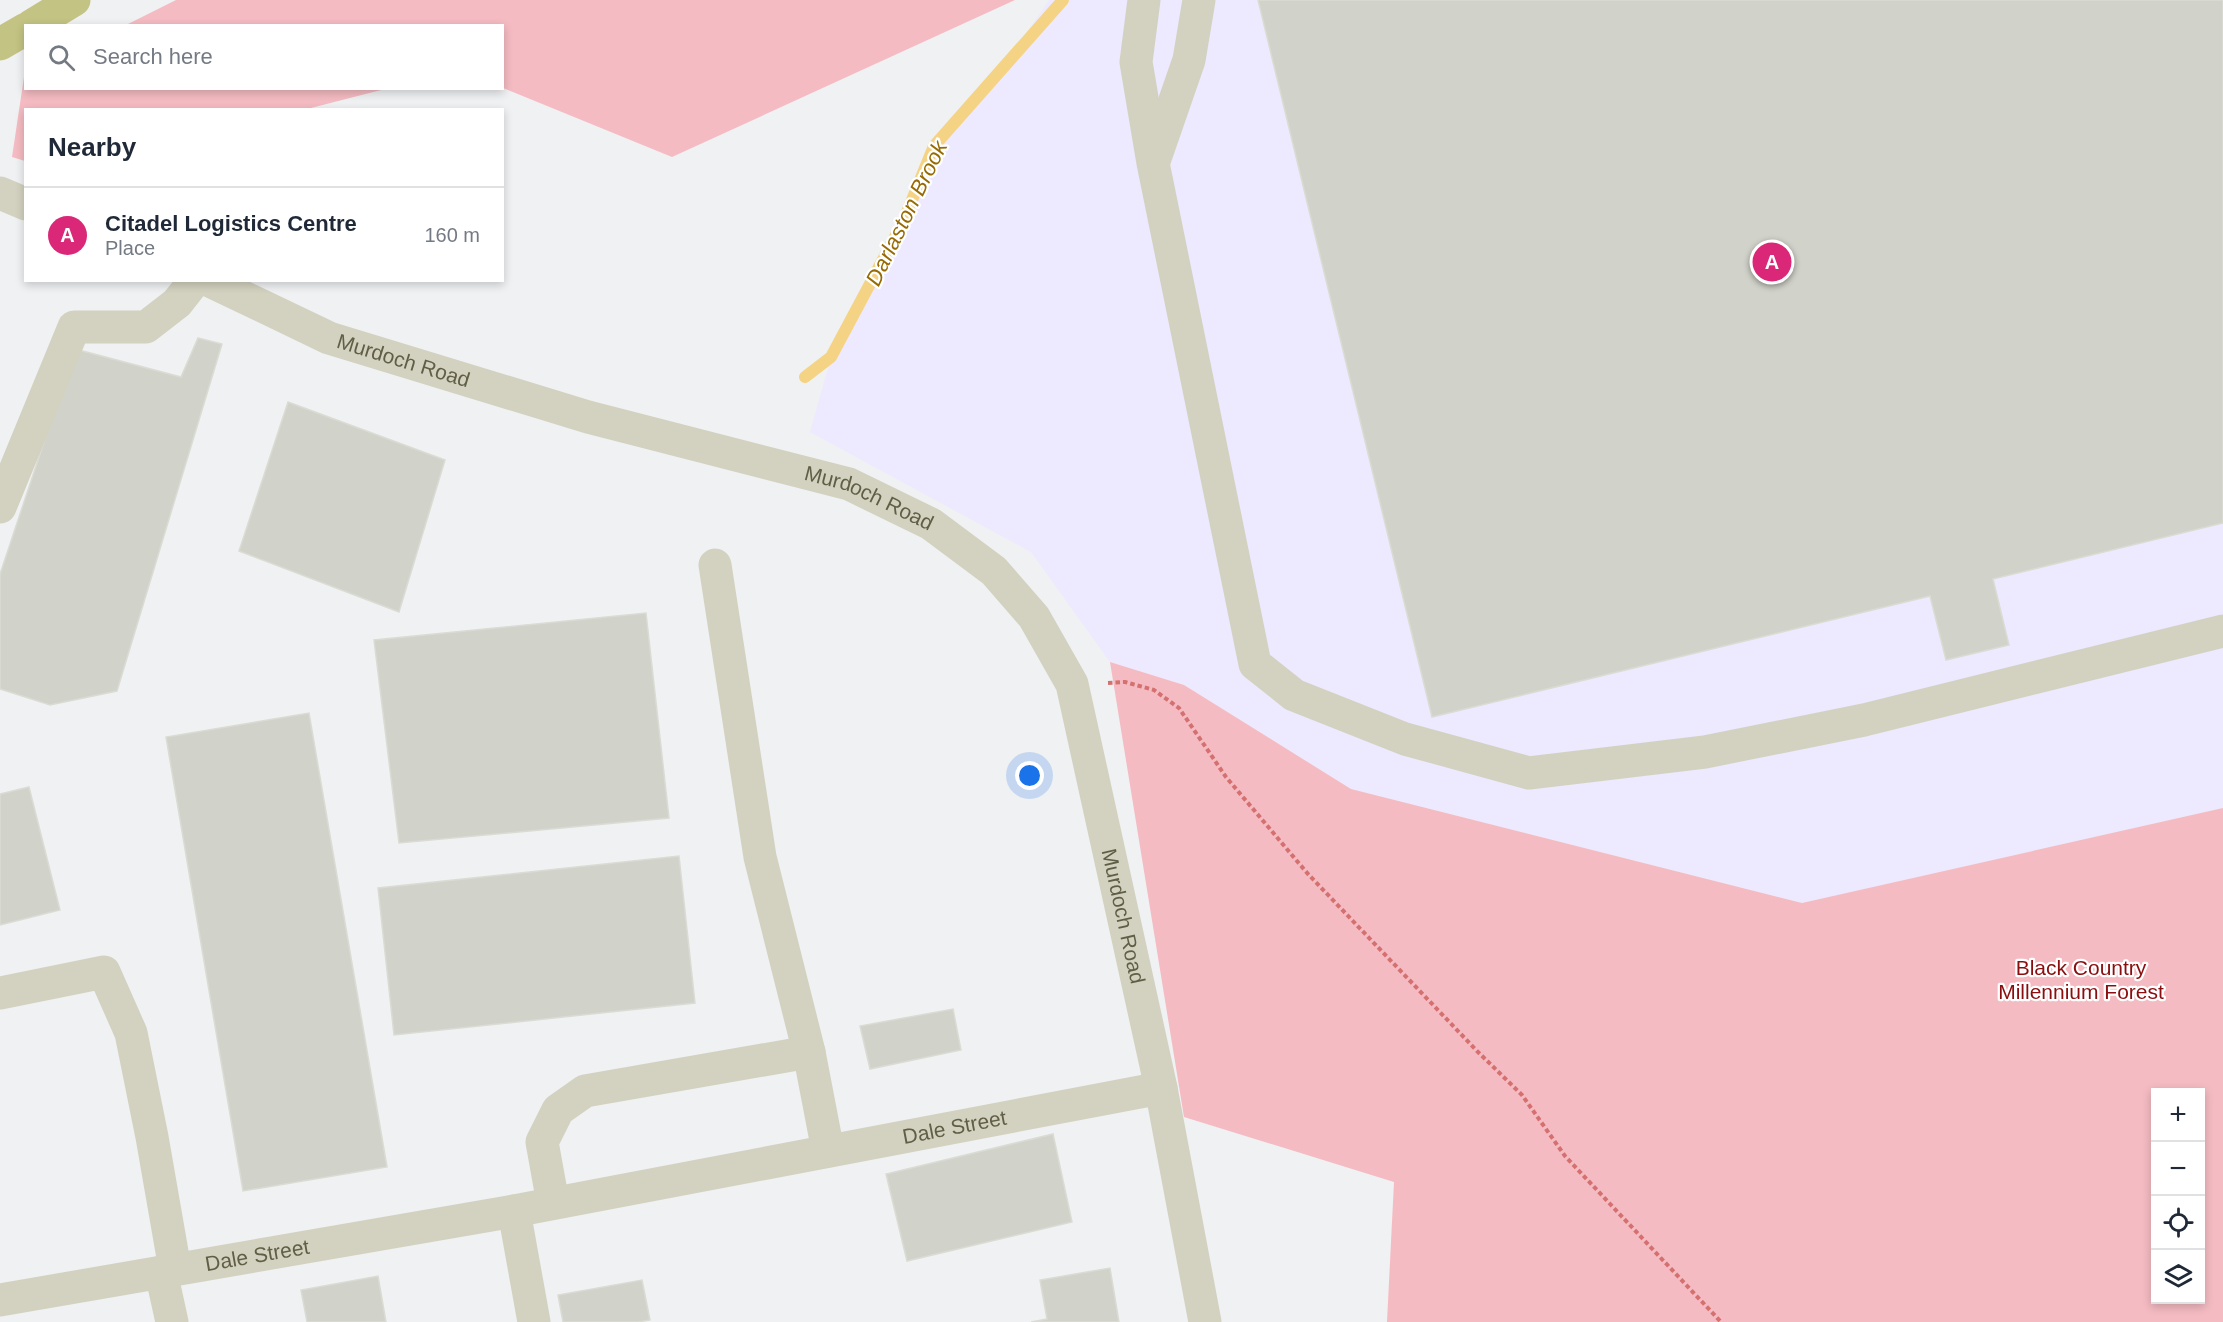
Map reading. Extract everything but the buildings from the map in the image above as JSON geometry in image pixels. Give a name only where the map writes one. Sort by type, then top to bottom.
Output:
[{"type":"highway","points":[[34,24],[74,0]]},
{"type":"highway","points":[[0,44],[24,30]]},
{"type":"street","points":[[1144,0],[1136,62],[1153,163],[1255,664],[1294,694],[1405,739],[1529,773],[1717,750],[1864,720],[2223,631]]},
{"type":"street","points":[[1153,163],[1189,60],[1199,0]]},
{"type":"street","points":[[0,193],[24,203]]},
{"type":"street","points":[[0,507],[74,327],[146,327],[177,303],[193,282]]},
{"type":"street","name":"Murdoch Road","points":[[212,282],[328,338],[588,417],[849,484],[931,524],[994,571],[1034,617],[1072,684],[1161,1088]]},
{"type":"street","points":[[714,565],[760,857],[809,1052],[828,1151]]},
{"type":"street","points":[[0,993],[104,972],[131,1033],[152,1137],[172,1322]]},
{"type":"street","points":[[553,1203],[542,1142],[558,1110],[585,1091],[809,1052]]},
{"type":"street","points":[[1161,1088],[1205,1322]]},
{"type":"street","name":"Dale Street","points":[[0,1300],[514,1211],[1161,1088]]},
{"type":"street","points":[[514,1211],[534,1322]]},
{"type":"path","points":[[1072,684],[1125,682],[1154,690],[1179,708],[1226,777],[1308,874],[1522,1095],[1565,1156],[1721,1322]]},
{"type":"shaded area","points":[[1049,0],[2223,0],[2223,808],[1802,903],[1351,789],[1184,685],[1110,662],[1031,552],[810,432],[831,357],[903,222],[934,146],[1003,68]]},
{"type":"green space","points":[[176,0],[1015,0],[672,157],[504,88],[504,24],[128,24]]},
{"type":"green space","points":[[24,77],[24,90],[381,90],[311,108],[24,108],[24,161],[12,157]]},
{"type":"green space","name":"Black Country Millennium Forest","points":[[1110,662],[1184,685],[1351,789],[1802,903],[2223,808],[2223,1322],[1387,1322],[1394,1182],[1184,1117]]},
{"type":"waterway","name":"Darlaston Brook","points":[[805,377],[831,357],[903,222],[934,146],[1063,0]]},
{"type":"place","name":"Citadel Logistics Centre","points":[[1772,262]]}]
